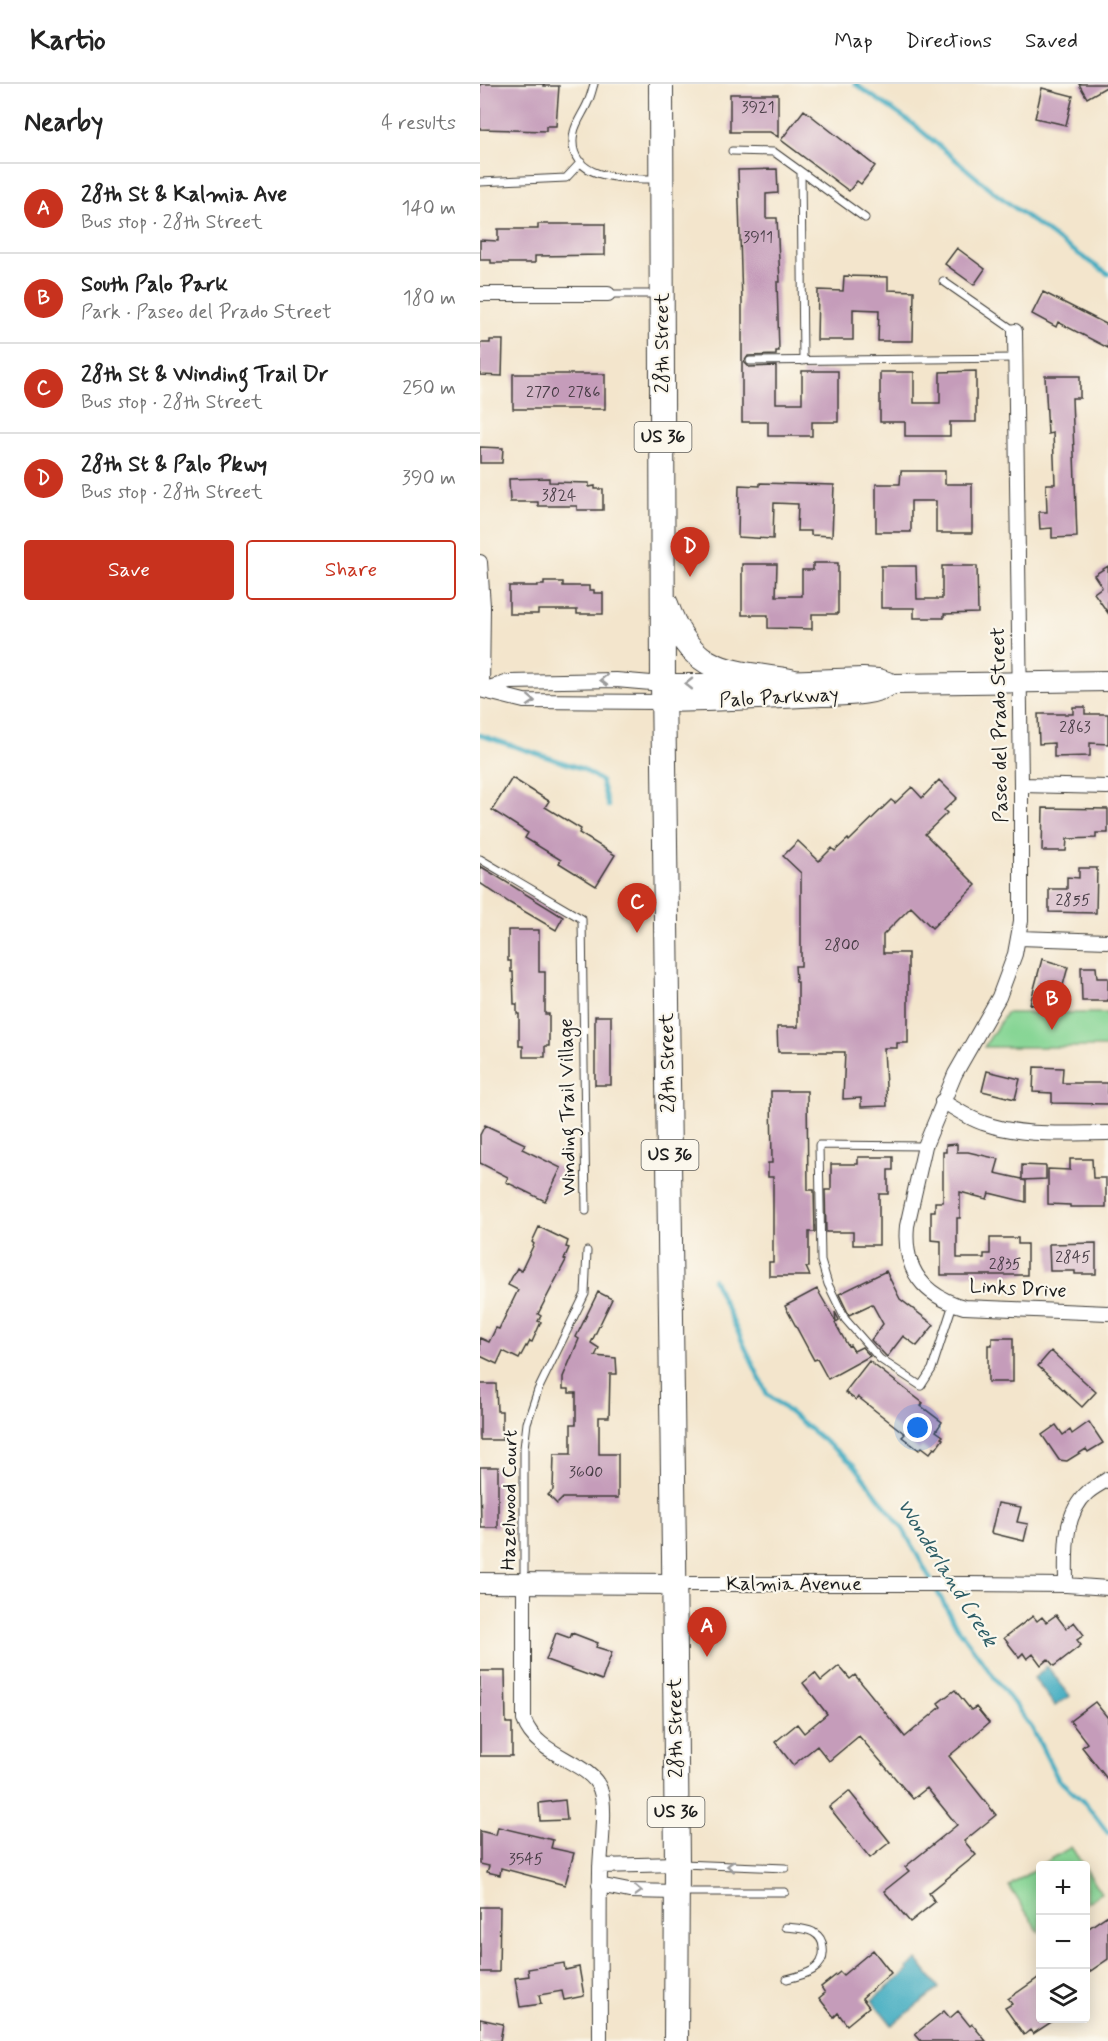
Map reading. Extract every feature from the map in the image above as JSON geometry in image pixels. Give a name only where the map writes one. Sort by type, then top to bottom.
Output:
[{"type":"highway","name":"28th Street","points":[[661,84],[663,693],[675,1584],[676,2041]]},
{"type":"highway","points":[[663,596],[680,635],[704,662],[729,671],[791,681]]},
{"type":"street","points":[[480,294],[608,294]]},
{"type":"street","name":"Paseo del Prado Street","points":[[925,1146],[955,1074],[999,997],[1015,954],[1021,921],[1015,331]]},
{"type":"street","points":[[480,561],[483,606],[481,690]]},
{"type":"street","name":"Palo Parkway","points":[[663,693],[791,681],[871,678],[893,684],[1108,681]]},
{"type":"street","points":[[481,690],[509,681],[616,680],[663,693]]},
{"type":"street","name":"Palo Parkway","points":[[663,693],[769,699],[866,693],[885,689],[893,684]]},
{"type":"street","points":[[481,690],[524,701],[663,693]]},
{"type":"street","points":[[1021,786],[1108,787]]},
{"type":"street","points":[[1019,938],[1108,941]]},
{"type":"street","points":[[942,1101],[975,1119],[1011,1131],[1108,1133]]},
{"type":"street","name":"Links Drive","points":[[925,1146],[905,1239],[908,1257],[915,1274],[927,1289],[946,1302],[964,1306],[1108,1313]]},
{"type":"street","points":[[1066,1585],[1066,1533],[1075,1509],[1087,1493],[1108,1479]]},
{"type":"street","name":"Kalmia Avenue","points":[[480,1583],[959,1584],[1066,1585],[1108,1588]]},
{"type":"street","points":[[524,1583],[524,1720],[528,1732],[536,1741],[593,1778],[600,1789],[602,1802],[600,2041]]},
{"type":"street","points":[[600,1866],[677,1864]]},
{"type":"street","points":[[600,1885],[629,1891],[677,1892]]},
{"type":"lane","points":[[594,84],[574,130],[573,150],[581,162],[596,174],[612,178],[663,179]]},
{"type":"lane","points":[[732,151],[774,152],[865,218]]},
{"type":"lane","points":[[480,182],[566,178],[581,162]]},
{"type":"lane","points":[[801,172],[803,360]]},
{"type":"lane","points":[[943,281],[1015,331]]},
{"type":"lane","points":[[608,294],[662,294]]},
{"type":"lane","points":[[750,360],[1015,358]]},
{"type":"lane","name":"Winding Trail Village","points":[[480,859],[582,919],[586,1211]]},
{"type":"lane","points":[[925,1146],[819,1145],[821,1261],[828,1284],[845,1319],[880,1359],[921,1386],[932,1369],[953,1304]]},
{"type":"lane","name":"Hazelwood Court","points":[[524,1583],[524,1448],[527,1424],[538,1390],[585,1294],[587,1251]]},
{"type":"lane","points":[[677,1864],[785,1868]]},
{"type":"lane","points":[[677,1892],[785,1892]]},
{"type":"lane","points":[[785,1927],[813,1932],[823,1942],[824,1954],[821,1964],[813,1971],[787,1979]]},
{"type":"green space","points":[[1006,1013],[1108,1013],[1108,1047],[984,1047]]},
{"type":"green space","points":[[1071,1847],[1080,1861],[1048,1861]]},
{"type":"green space","points":[[1036,1869],[1036,1927],[1009,1886]]},
{"type":"green space","points":[[1090,1875],[1101,1893],[1090,1900]]},
{"type":"water","points":[[1047,1666],[1070,1696],[1055,1706],[1034,1678]]},
{"type":"water","points":[[917,1960],[939,1988],[892,2025],[872,2000],[909,1970],[907,1968]]},
{"type":"building","points":[[480,84],[559,86],[556,126],[546,126],[546,131],[480,129]]},
{"type":"building","points":[[1079,84],[1108,84],[1108,86],[1087,98]]},
{"type":"building","points":[[1042,88],[1073,96],[1066,125],[1035,118]]},
{"type":"building","points":[[730,94],[778,94],[778,137],[770,132],[730,132]]},
{"type":"building","points":[[804,110],[875,166],[861,184],[857,181],[849,191],[781,140]]},
{"type":"building","points":[[777,169],[778,193],[766,194],[766,218],[777,218],[780,282],[777,282],[779,351],[776,351],[776,355],[748,356],[744,362],[749,367],[776,366],[776,403],[802,403],[802,371],[838,371],[838,422],[812,422],[812,436],[768,436],[768,422],[742,422],[742,303],[738,170]]},
{"type":"building","points":[[538,224],[605,224],[605,255],[535,256],[535,263],[491,263],[491,260],[480,260],[480,240],[498,241],[498,229],[538,229]]},
{"type":"building","points":[[957,248],[985,269],[974,285],[945,264]]},
{"type":"building","points":[[844,276],[888,277],[888,290],[914,291],[913,341],[878,341],[879,310],[853,309],[853,340],[817,340],[818,290],[843,291]]},
{"type":"building","points":[[1043,292],[1108,325],[1108,348],[1058,322],[1056,327],[1032,314]]},
{"type":"building","points":[[490,340],[503,340],[502,376],[480,375],[480,343],[490,343]]},
{"type":"building","points":[[976,371],[976,422],[950,422],[950,436],[905,436],[905,422],[880,422],[880,372],[914,372],[914,403],[940,403],[940,372]]},
{"type":"building","points":[[513,374],[605,374],[605,409],[513,409]]},
{"type":"building","points":[[1045,376],[1080,376],[1080,398],[1072,398],[1077,537],[1052,538],[1052,528],[1040,529],[1039,512],[1047,512],[1046,484],[1055,484],[1053,433],[1048,434]]},
{"type":"building","points":[[480,447],[503,448],[502,463],[480,463]]},
{"type":"building","points":[[901,471],[945,471],[945,484],[972,484],[972,533],[936,533],[936,501],[911,501],[911,532],[876,532],[876,484],[900,484]]},
{"type":"building","points":[[549,478],[549,482],[589,483],[589,487],[595,486],[595,489],[603,489],[603,510],[577,510],[577,506],[538,506],[538,502],[510,502],[509,479]]},
{"type":"building","points":[[760,483],[834,485],[832,536],[811,535],[811,531],[797,531],[798,504],[774,503],[773,539],[738,537],[739,485],[760,486]]},
{"type":"building","points":[[813,563],[838,563],[838,614],[812,614],[812,629],[768,628],[768,615],[742,615],[742,564],[777,564],[776,596],[802,596],[802,570],[813,570]]},
{"type":"building","points":[[881,566],[916,566],[917,599],[942,599],[942,566],[977,566],[978,613],[944,614],[944,618],[914,618],[914,608],[881,608]]},
{"type":"building","points":[[1108,566],[1108,613],[1094,593],[1102,587],[1094,575]]},
{"type":"building","points":[[544,582],[563,582],[563,586],[589,586],[589,590],[594,590],[594,593],[603,593],[603,614],[577,614],[577,610],[538,610],[538,614],[509,614],[509,586],[537,586],[544,585]]},
{"type":"building","points":[[1073,707],[1085,707],[1085,714],[1108,714],[1108,744],[1090,743],[1090,756],[1054,757],[1054,743],[1039,744],[1038,714],[1073,714]]},
{"type":"building","points":[[512,778],[549,801],[545,807],[581,829],[579,833],[615,855],[596,886],[559,863],[561,860],[525,838],[528,833],[492,810]]},
{"type":"building","points":[[939,780],[957,798],[944,810],[947,813],[925,834],[976,885],[932,928],[911,907],[883,935],[883,953],[908,953],[908,1043],[897,1043],[897,1048],[884,1048],[887,1106],[861,1107],[861,1098],[843,1099],[845,1052],[778,1052],[777,1027],[798,1027],[798,982],[796,982],[795,966],[801,966],[801,873],[783,856],[798,841],[819,861],[832,848],[835,851],[848,839],[849,841],[891,800],[895,803],[912,787],[922,798]]},
{"type":"building","points":[[1043,808],[1108,809],[1108,833],[1096,833],[1096,838],[1067,839],[1066,851],[1042,851]]},
{"type":"building","points":[[480,866],[563,917],[556,930],[480,883]]},
{"type":"building","points":[[1079,868],[1097,868],[1096,913],[1049,912],[1049,889],[1067,889],[1067,877],[1079,878]]},
{"type":"building","points":[[508,930],[539,930],[539,972],[545,972],[545,1014],[549,1014],[549,1046],[545,1046],[545,1057],[523,1057],[523,1046],[519,1046],[519,1014],[517,1014],[517,1004],[514,1004],[511,961],[508,961]]},
{"type":"building","points":[[1042,959],[1068,967],[1056,1011],[1030,1004]]},
{"type":"building","points":[[1081,967],[1096,967],[1097,978],[1108,978],[1108,1001],[1082,1001]]},
{"type":"building","points":[[595,1016],[611,1016],[611,1085],[595,1085]]},
{"type":"building","points":[[1034,1067],[1063,1068],[1062,1083],[1108,1083],[1108,1104],[1052,1103],[1052,1093],[1033,1092]]},
{"type":"building","points":[[987,1071],[1020,1079],[1015,1099],[982,1091]]},
{"type":"building","points":[[771,1091],[807,1091],[808,1190],[814,1190],[815,1232],[809,1232],[809,1267],[806,1267],[810,1276],[769,1276],[769,1262],[773,1262],[773,1177],[768,1177],[768,1163],[772,1163]]},
{"type":"building","points":[[485,1125],[525,1144],[522,1149],[561,1168],[545,1201],[506,1182],[508,1177],[480,1163],[480,1135]]},
{"type":"building","points":[[957,1144],[957,1152],[968,1152],[999,1159],[995,1173],[1022,1179],[1022,1165],[1046,1166],[1046,1179],[1022,1180],[1026,1181],[1026,1202],[989,1193],[987,1199],[960,1192],[960,1218],[957,1218],[957,1258],[984,1258],[984,1254],[990,1254],[990,1238],[1018,1238],[1018,1244],[1027,1244],[1027,1275],[941,1275],[941,1241],[931,1240],[931,1211],[935,1211],[935,1202],[943,1202],[943,1152],[946,1152],[946,1145]]},
{"type":"building","points":[[858,1157],[893,1157],[893,1170],[888,1170],[888,1194],[879,1194],[879,1245],[853,1245],[853,1232],[826,1232],[825,1190],[831,1190],[831,1164],[858,1164]]},
{"type":"building","points":[[1070,1159],[1092,1159],[1093,1178],[1106,1178],[1106,1207],[1070,1207],[1070,1205],[1048,1204],[1048,1169],[1070,1170]]},
{"type":"building","points":[[539,1227],[568,1241],[566,1247],[569,1248],[564,1259],[566,1260],[538,1314],[541,1316],[538,1321],[541,1322],[532,1342],[530,1341],[526,1346],[519,1359],[503,1351],[497,1364],[480,1356],[480,1338],[489,1342],[496,1328],[499,1329],[518,1290],[508,1285],[517,1268],[521,1271],[534,1244],[532,1242]]},
{"type":"building","points":[[1096,1243],[1096,1274],[1050,1271],[1049,1244]]},
{"type":"building","points":[[886,1271],[900,1299],[934,1325],[917,1346],[903,1336],[887,1357],[871,1340],[883,1324],[872,1304],[849,1315],[839,1294]]},
{"type":"building","points":[[817,1289],[836,1322],[835,1312],[839,1320],[835,1323],[848,1346],[850,1345],[854,1351],[862,1347],[870,1356],[828,1379],[817,1359],[814,1360],[785,1306]]},
{"type":"building","points":[[598,1292],[612,1299],[591,1343],[599,1348],[595,1356],[616,1358],[617,1374],[610,1374],[609,1417],[599,1417],[599,1454],[618,1454],[618,1498],[563,1498],[557,1504],[548,1495],[553,1490],[554,1454],[571,1454],[571,1424],[576,1424],[576,1393],[569,1393],[569,1389],[563,1389],[563,1377],[579,1339],[576,1337]]},
{"type":"building","points":[[992,1338],[1013,1338],[1013,1382],[988,1382],[988,1345],[992,1345]]},
{"type":"building","points":[[1051,1351],[1096,1392],[1082,1407],[1038,1366]]},
{"type":"building","points":[[869,1361],[923,1403],[921,1406],[942,1422],[936,1431],[943,1436],[941,1438],[943,1439],[936,1449],[934,1448],[930,1453],[922,1447],[919,1450],[902,1437],[905,1434],[858,1397],[856,1400],[845,1392]]},
{"type":"building","points":[[480,1384],[496,1384],[497,1411],[502,1411],[502,1440],[480,1440]]},
{"type":"building","points":[[1089,1422],[1103,1443],[1088,1452],[1086,1449],[1067,1461],[1059,1460],[1042,1435],[1056,1425],[1063,1435],[1070,1430],[1072,1434]]},
{"type":"building","points":[[480,1467],[498,1467],[498,1528],[481,1528]]},
{"type":"building","points":[[998,1503],[1021,1507],[1017,1522],[1028,1524],[1024,1541],[991,1533]]},
{"type":"building","points":[[1056,1615],[1066,1628],[1074,1622],[1084,1635],[1077,1640],[1081,1645],[1054,1666],[1048,1659],[1041,1665],[1033,1654],[1027,1659],[1023,1653],[1019,1657],[1004,1638],[1033,1616],[1037,1621],[1042,1617],[1046,1622]]},
{"type":"building","points":[[556,1633],[570,1638],[572,1633],[598,1643],[596,1647],[612,1652],[602,1680],[546,1660]]},
{"type":"building","points":[[839,1666],[850,1679],[855,1675],[905,1737],[941,1707],[938,1703],[955,1690],[971,1710],[976,1707],[989,1723],[949,1756],[996,1815],[964,1841],[976,1855],[929,1893],[935,1902],[910,1922],[884,1891],[909,1871],[905,1867],[957,1825],[927,1788],[913,1799],[859,1736],[829,1761],[817,1746],[793,1765],[775,1742],[797,1724],[804,1733],[827,1714],[803,1683],[815,1673],[821,1681]]},
{"type":"building","points":[[480,1671],[505,1671],[506,1723],[512,1723],[512,1756],[480,1756]]},
{"type":"building","points":[[1095,1702],[1108,1718],[1108,1780],[1082,1747],[1087,1743],[1070,1721]]},
{"type":"building","points":[[849,1791],[890,1842],[870,1858],[829,1807]]},
{"type":"building","points":[[565,1800],[567,1820],[540,1821],[539,1803]]},
{"type":"building","points":[[498,1827],[553,1840],[551,1848],[574,1853],[565,1885],[501,1868],[500,1875],[487,1872],[489,1866],[480,1864],[480,1831],[496,1835]]},
{"type":"building","points":[[480,1907],[500,1907],[499,1972],[480,1972]]},
{"type":"building","points":[[1108,1915],[1108,1959],[1090,1971],[1090,1969],[1090,1927]]},
{"type":"building","points":[[873,1950],[891,1973],[862,1998],[869,2007],[847,2025],[838,2013],[834,2017],[819,1998],[825,1993],[821,1987],[840,1972],[843,1975]]},
{"type":"building","points":[[564,1963],[565,1970],[579,1967],[584,1996],[564,2000],[562,1991],[539,1995],[541,2004],[520,2007],[515,1978],[529,1976],[528,1969]]},
{"type":"building","points":[[1036,1979],[1036,2023],[1050,2023],[1033,2034],[1030,2030],[1024,2035],[1005,2008],[1012,2004],[1008,1999]]},
{"type":"building","points":[[944,2011],[950,2018],[958,2011],[986,2041],[921,2041],[915,2034]]},
{"type":"building","points":[[480,2019],[503,2024],[500,2041],[480,2041]]},
{"type":"waterway","points":[[855,84],[913,124],[995,193],[1108,274]]},
{"type":"waterway","name":"Wonderland Creek","points":[[480,735],[583,769],[601,781],[608,806]]},
{"type":"waterway","name":"Wonderland Creek","points":[[713,1279],[767,1394],[854,1465],[903,1529],[955,1624],[1032,1728],[1058,1779],[1086,1804],[1108,1833]]},
{"type":"place","name":"28th St & Palo Pkwy","points":[[690,577]]},
{"type":"place","name":"28th St & Winding Trail Dr","points":[[637,933]]},
{"type":"place","name":"South Palo Park","points":[[1052,1030]]},
{"type":"place","name":"28th St & Kalmia Ave","points":[[707,1657]]}]
